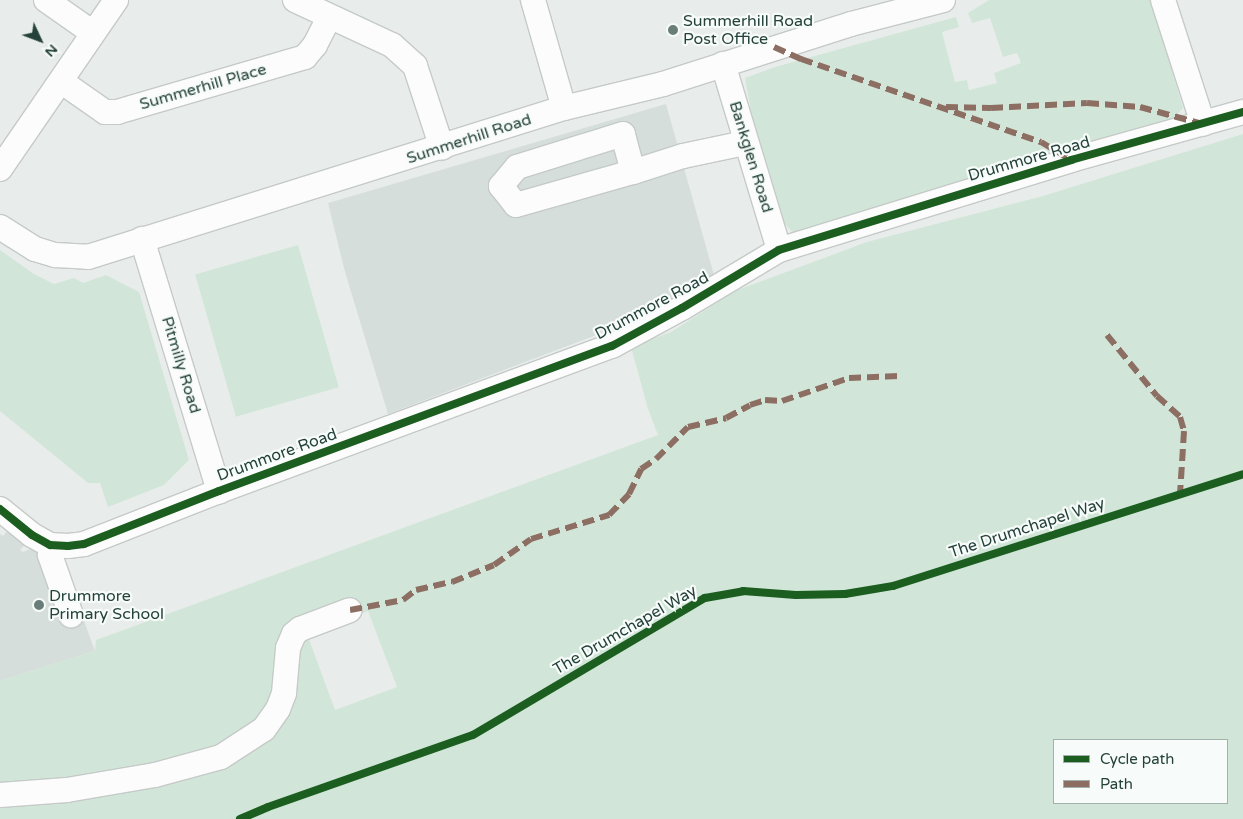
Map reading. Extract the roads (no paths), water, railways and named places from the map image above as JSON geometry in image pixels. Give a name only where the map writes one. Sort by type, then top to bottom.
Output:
[{"type":"street","points":[[46,0],[93,33]]},
{"type":"street","points":[[0,169],[62,82],[116,0]]},
{"type":"street","points":[[295,0],[392,44],[415,66],[442,148]]},
{"type":"street","points":[[532,0],[564,108]]},
{"type":"street","name":"Summerhill Road","points":[[0,227],[22,243],[55,255],[88,257],[442,148],[564,108],[662,84],[851,24],[943,0]]},
{"type":"street","points":[[1163,0],[1203,124]]},
{"type":"street","name":"Summerhill Place","points":[[62,82],[105,112],[117,112],[305,57],[315,45],[329,17]]},
{"type":"street","name":"Bankglen Road","points":[[723,64],[745,143],[779,250]]},
{"type":"street","name":"Drummore Road","points":[[50,545],[68,546],[84,544],[219,491],[612,346],[690,303],[779,250],[1071,160],[1243,112]]},
{"type":"street","points":[[633,172],[623,134],[516,167],[501,186],[516,205],[633,172],[683,156],[745,143]]},
{"type":"street","name":"Pitmilly Road","points":[[142,239],[219,491]]},
{"type":"street","points":[[0,509],[32,535],[50,545],[50,555],[71,615]]},
{"type":"street","points":[[0,795],[60,790],[155,775],[221,757],[264,729],[278,709],[284,693],[288,648],[294,634],[300,629],[350,610]]},
{"type":"place","name":"Summerhill Road Post Office","points":[[673,30]]},
{"type":"place","name":"Drummore Primary School","points":[[39,605]]}]
